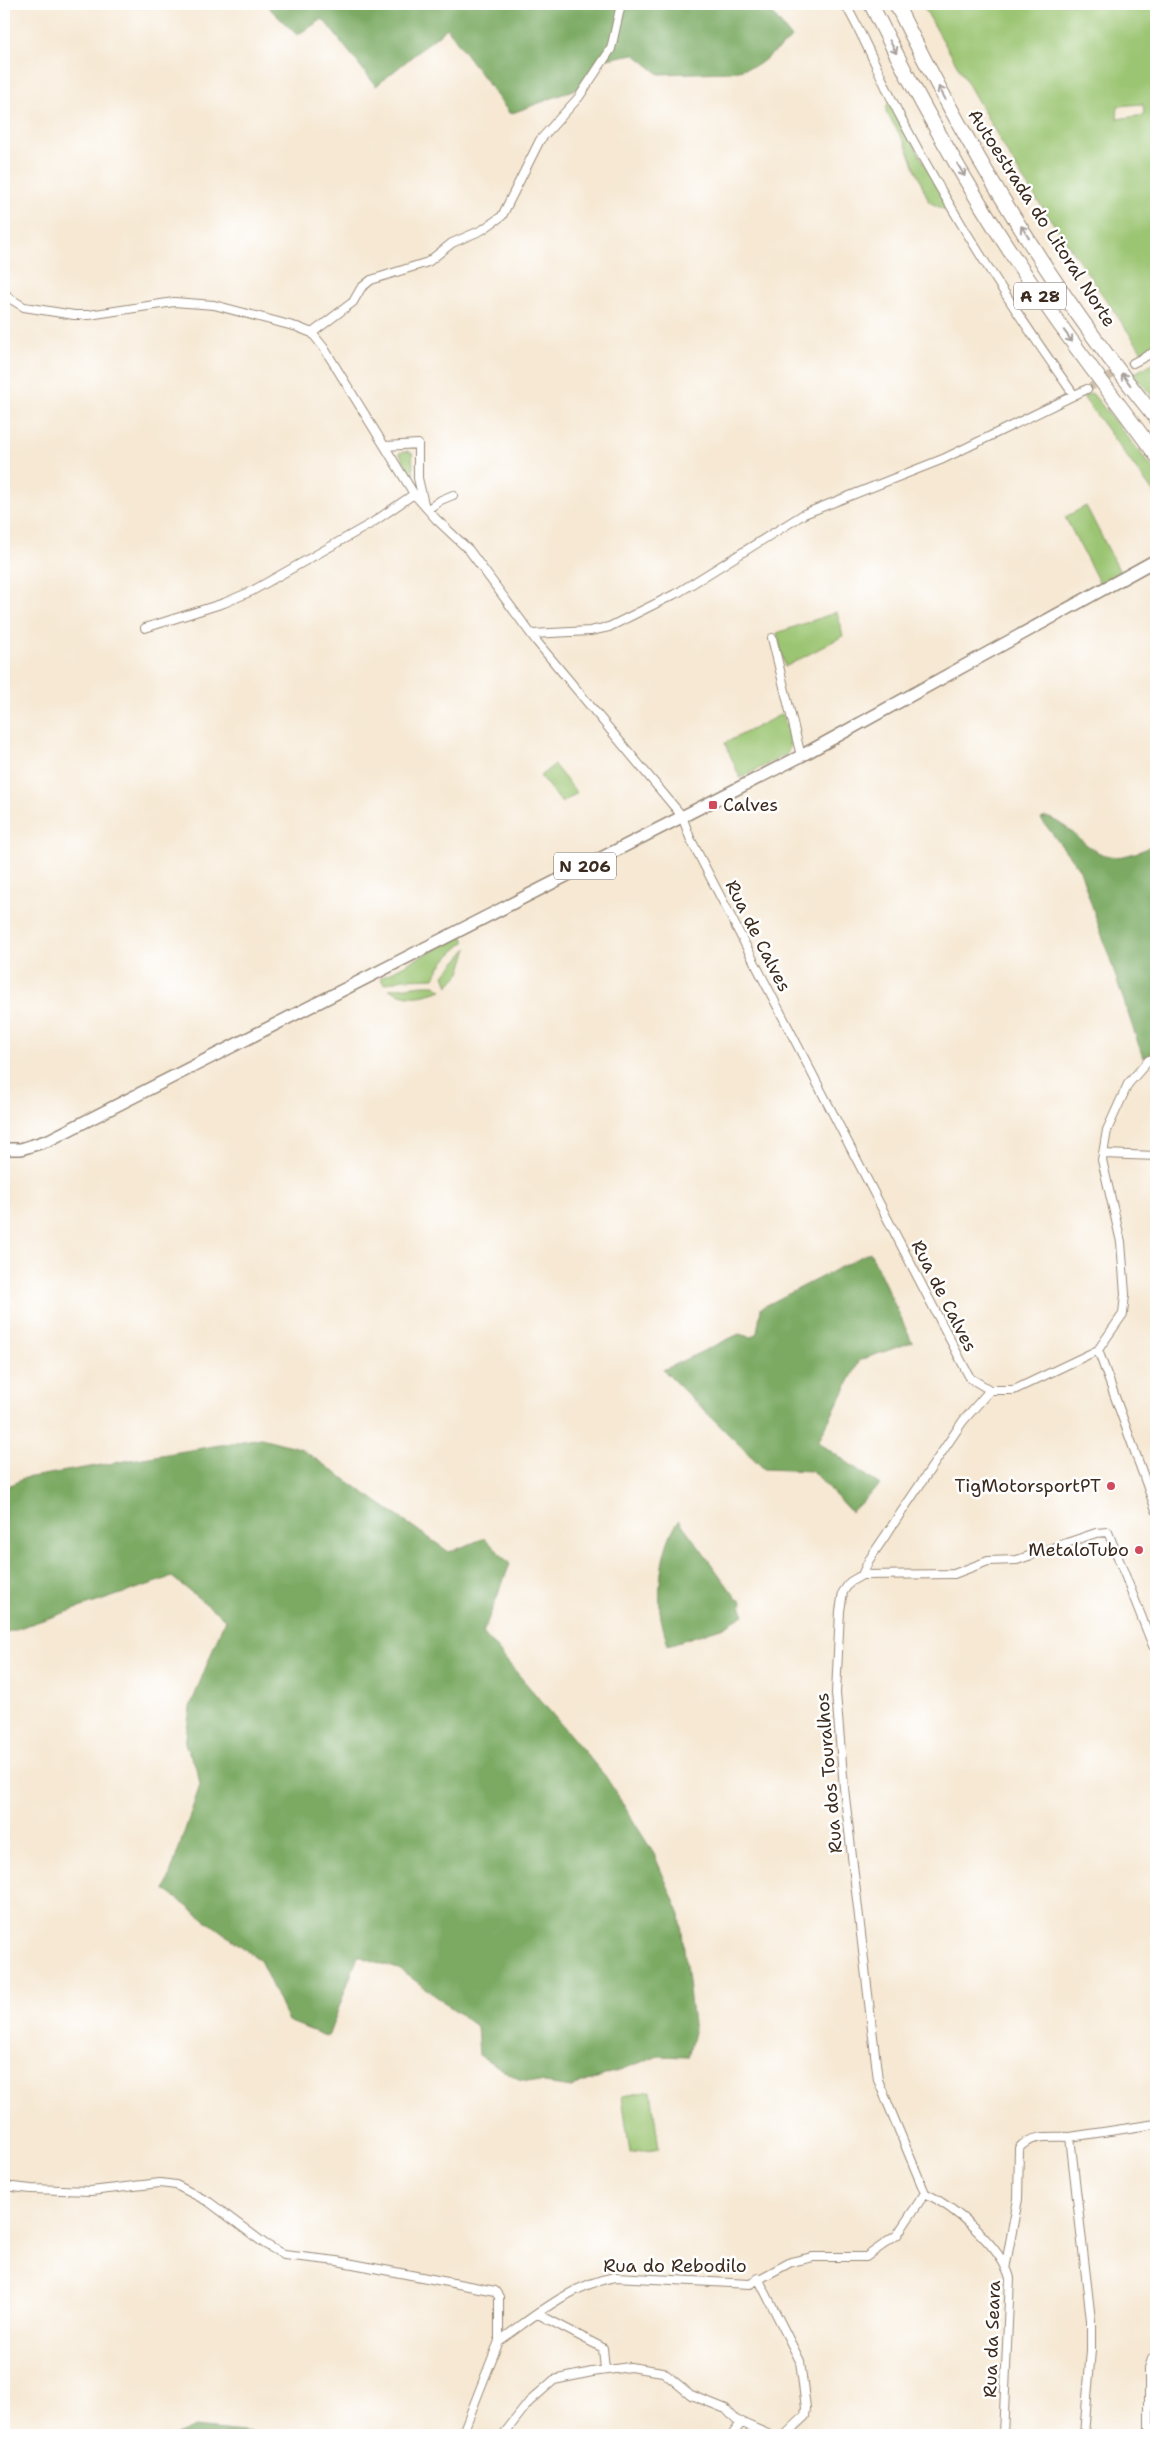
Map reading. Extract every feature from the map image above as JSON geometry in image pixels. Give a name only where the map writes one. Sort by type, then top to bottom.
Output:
[{"type":"highway","name":"A 28","points":[[871,4],[936,128],[997,231],[1046,306],[1156,455]]},
{"type":"highway","name":"Autoestrada do Litoral Norte","points":[[896,4],[953,114],[1000,194],[1095,336],[1156,418]]},
{"type":"main road","name":"N 206","points":[[4,1149],[21,1149],[49,1140],[801,756],[1156,560]]},
{"type":"street","points":[[4,292],[8,298],[24,307],[74,315],[89,315],[174,302],[192,302],[297,327],[312,333],[353,302],[361,288],[371,280],[428,262],[452,244],[482,230],[502,216],[540,140],[579,97],[611,49],[621,4]]},
{"type":"street","points":[[845,4],[900,116],[933,174],[1030,333],[1074,395]]},
{"type":"street","name":"Rua de Calves","points":[[312,333],[324,348],[414,494],[469,550],[532,634],[682,816],[690,838],[970,1378],[990,1390]]},
{"type":"street","points":[[1133,363],[1156,351]]},
{"type":"street","points":[[532,634],[590,631],[609,627],[679,592],[804,514],[943,459],[1087,389]]},
{"type":"street","points":[[386,446],[418,444],[418,478],[426,508],[453,496]]},
{"type":"street","points":[[145,628],[224,603],[252,591],[372,523],[414,494]]},
{"type":"street","points":[[772,638],[801,756]]},
{"type":"street","points":[[990,1390],[1014,1390],[1098,1350],[1123,1314],[1125,1294],[1122,1242],[1102,1160],[1107,1130],[1128,1084],[1149,1060],[1156,1058]]},
{"type":"street","points":[[1103,1154],[1156,1156]]},
{"type":"street","points":[[1098,1350],[1156,1510]]},
{"type":"street","name":"Rua dos Touralhos","points":[[925,2193],[878,2080],[844,1788],[836,1693],[840,1611],[843,1592],[850,1582],[862,1575],[869,1560],[963,1421],[990,1390]]},
{"type":"street","points":[[862,1575],[954,1574],[988,1561],[1017,1560],[1096,1532],[1108,1532],[1153,1646],[1156,1645]]},
{"type":"street","points":[[1006,2264],[1018,2199],[1019,2148],[1024,2143],[1040,2138],[1070,2137],[1156,2124]]},
{"type":"street","points":[[1070,2137],[1091,2320],[1091,2350],[1084,2435]]},
{"type":"street","points":[[4,2186],[91,2191],[160,2183],[176,2185],[209,2202],[265,2244],[284,2255],[337,2261],[495,2291],[499,2297],[499,2341],[462,2435]]},
{"type":"street","name":"Rua da Seara","points":[[925,2193],[943,2202],[996,2249],[1006,2264],[1010,2278],[1003,2435]]},
{"type":"street","name":"Rua do Rebodilo","points":[[499,2341],[574,2291],[596,2280],[615,2277],[750,2284],[758,2278],[798,2260],[813,2257],[866,2257],[897,2235],[925,2193]]},
{"type":"street","points":[[758,2278],[800,2361],[803,2373],[805,2416],[785,2435]]},
{"type":"street","points":[[538,2314],[603,2348],[605,2370]]},
{"type":"street","points":[[1150,2435],[1149,2368],[1156,2354]]},
{"type":"street","points":[[503,2435],[529,2402],[554,2380],[630,2367],[663,2372],[691,2396],[726,2409],[742,2422],[770,2435]]},
{"type":"street","points":[[732,2435],[742,2422]]},
{"type":"green space","points":[[265,4],[765,4],[792,38],[758,65],[731,72],[659,74],[634,54],[596,61],[579,88],[510,114],[447,28],[376,86],[323,19],[297,35]]},
{"type":"green space","points":[[922,4],[1156,4],[1156,346],[1142,352],[1022,178]],"holes":[[[1143,104],[1144,115],[1117,119],[1118,106]]]},
{"type":"green space","points":[[891,103],[950,209],[943,209],[929,202],[905,143],[886,112],[887,105]]},
{"type":"green space","points":[[1156,361],[1156,401],[1133,374]]},
{"type":"green space","points":[[1092,393],[1156,472],[1156,496],[1083,397]]},
{"type":"green space","points":[[407,451],[412,453],[414,478],[399,453]]},
{"type":"green space","points":[[1086,506],[1120,572],[1100,584],[1065,517]]},
{"type":"green space","points":[[837,612],[843,636],[785,667],[777,633]]},
{"type":"green space","points":[[782,714],[790,740],[789,750],[786,755],[740,778],[725,743]]},
{"type":"green space","points":[[554,765],[577,793],[562,803],[540,776]]},
{"type":"green space","points":[[1046,817],[1067,828],[1094,850],[1104,855],[1115,857],[1128,855],[1143,850],[1156,842],[1156,1051],[1143,1058],[1080,870],[1041,819]]},
{"type":"green space","points":[[462,935],[465,942],[447,958],[434,978],[403,979],[384,984],[380,978]]},
{"type":"green space","points":[[468,948],[460,973],[448,986],[444,975]]},
{"type":"green space","points":[[435,985],[442,990],[409,996],[389,989]]},
{"type":"green space","points":[[870,1252],[912,1342],[860,1360],[818,1442],[880,1485],[851,1512],[812,1471],[764,1469],[663,1370],[739,1334],[751,1337],[757,1333],[761,1308]]},
{"type":"green space","points":[[261,1438],[300,1448],[449,1552],[485,1538],[510,1564],[483,1633],[606,1777],[654,1854],[680,1915],[694,2032],[688,2057],[659,2056],[571,2087],[518,2079],[479,2055],[477,2027],[401,1970],[358,1956],[328,2037],[288,2021],[260,1960],[165,1890],[200,1785],[197,1768],[185,1745],[190,1707],[225,1619],[172,1577],[4,1633],[4,1488],[25,1478]]},
{"type":"green space","points":[[679,1520],[737,1599],[742,1601],[741,1608],[744,1615],[724,1627],[668,1645],[660,1611],[662,1564],[673,1529]]},
{"type":"green space","points":[[651,2091],[659,2148],[630,2153],[622,2096]]},
{"type":"green space","points":[[195,2427],[253,2433],[253,2435],[175,2435]]},
{"type":"tunnel","points":[[1087,389],[1133,363]]},
{"type":"place","name":"Calves","points":[[713,805]]},
{"type":"place","name":"TigMotorsportPT","points":[[1111,1486]]},
{"type":"place","name":"MetaloTubo","points":[[1139,1550]]}]
